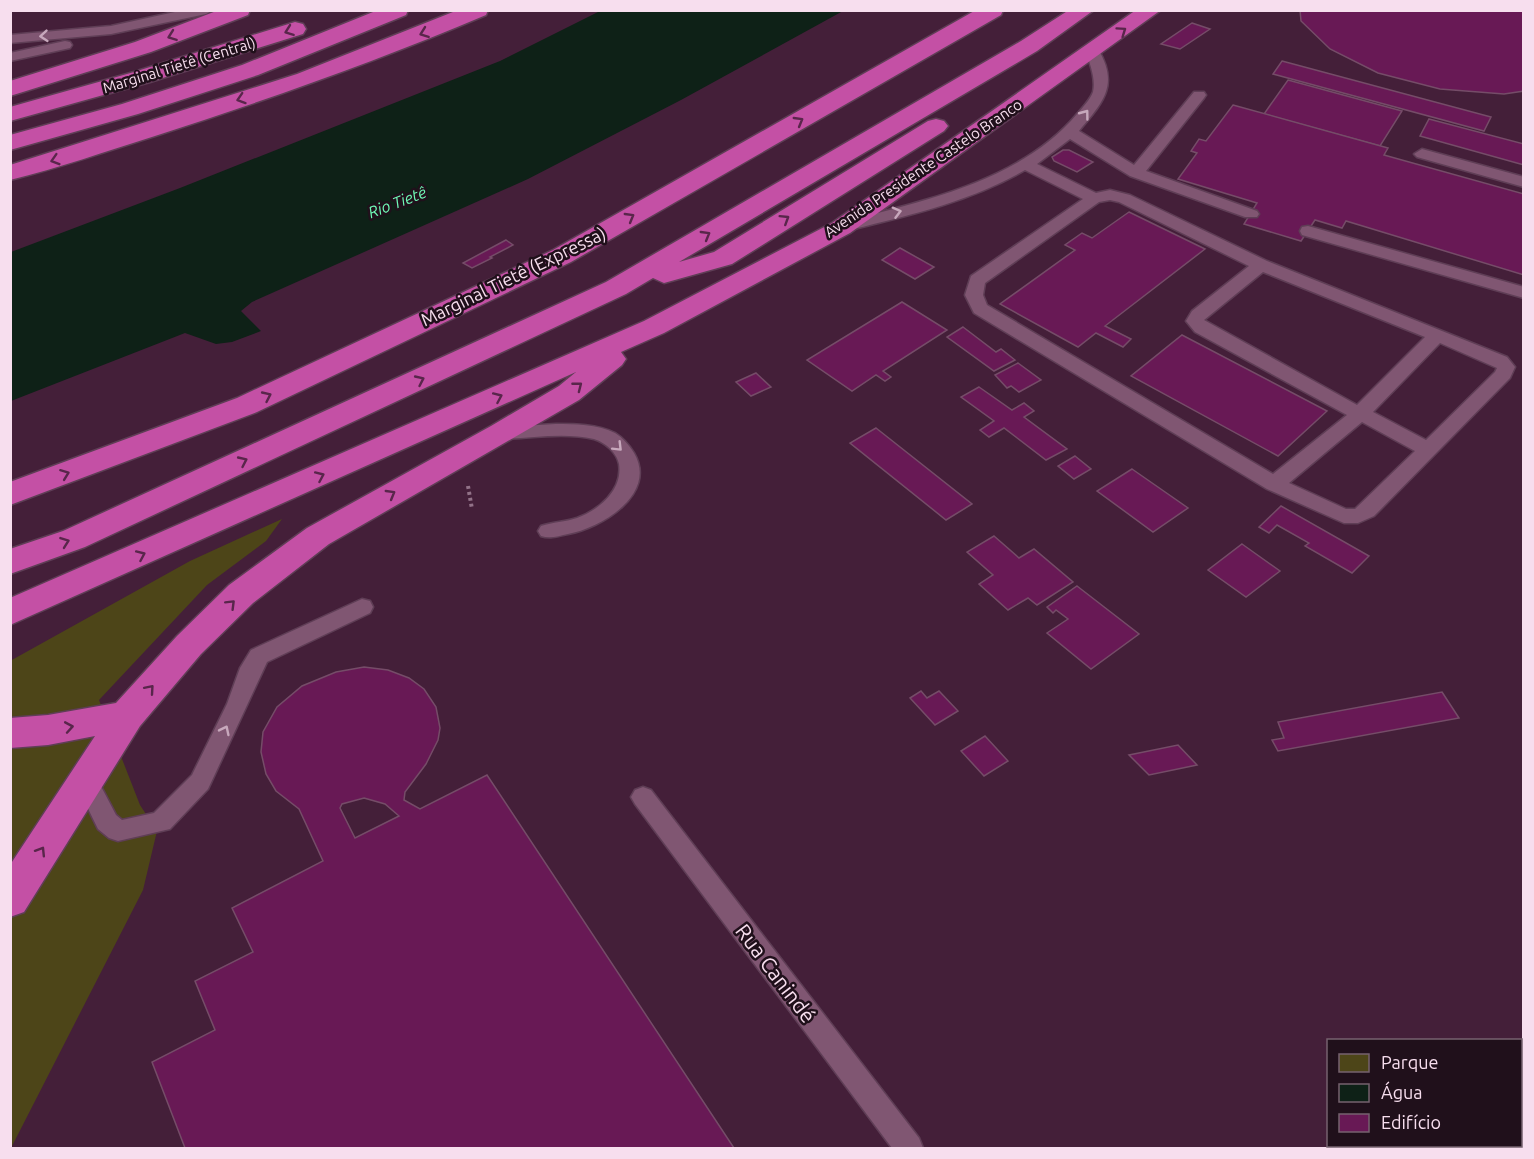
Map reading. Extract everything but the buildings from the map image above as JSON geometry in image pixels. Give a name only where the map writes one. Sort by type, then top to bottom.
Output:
[{"type":"highway","points":[[10,89],[143,47],[240,10]]},
{"type":"highway","points":[[142,77],[177,54],[287,10]]},
{"type":"highway","name":"Marginal Tietê (Central)","points":[[10,114],[254,43],[344,10]]},
{"type":"highway","points":[[10,143],[130,109],[250,70],[398,10]]},
{"type":"highway","points":[[10,173],[274,88],[438,28],[478,10]]},
{"type":"highway","name":"Marginal Tietê (Expressa)","points":[[10,494],[248,405],[562,256],[993,10]]},
{"type":"highway","points":[[10,562],[74,539],[616,288],[1029,46],[1084,10]]},
{"type":"highway","points":[[616,288],[723,258],[1123,10]]},
{"type":"highway","name":"Avenida Presidente Castelo Branco","points":[[654,327],[841,228],[1151,10]]},
{"type":"highway","points":[[10,74],[86,55],[143,47]]},
{"type":"highway","points":[[10,127],[125,95],[203,77],[250,70]]},
{"type":"highway","points":[[10,900],[127,716],[189,645],[249,588],[318,536],[569,393],[654,327]]},
{"type":"highway","points":[[10,612],[654,327]]},
{"type":"highway","points":[[10,733],[48,730],[127,716]]},
{"type":"lane","points":[[10,39],[111,30],[206,10]]},
{"type":"lane","points":[[10,57],[76,43],[111,30]]},
{"type":"lane","points":[[841,228],[958,193],[1025,164],[1069,132],[1084,117],[1100,93],[1101,78],[1093,52]]},
{"type":"lane","points":[[1136,173],[1199,95]]},
{"type":"lane","points":[[1069,132],[1136,173],[1251,214]]},
{"type":"lane","points":[[1422,154],[1524,182]]},
{"type":"lane","points":[[1025,164],[1094,198]]},
{"type":"lane","points":[[1110,195],[1124,198],[1261,265],[1500,360],[1506,367],[1504,374],[1367,511],[1358,516],[1344,516],[1274,484],[980,309],[974,299],[973,290],[977,280],[1094,198],[1110,195]]},
{"type":"lane","points":[[1308,231],[1524,293]]},
{"type":"lane","points":[[1261,265],[1198,315],[1195,321],[1201,328],[1429,450]]},
{"type":"lane","points":[[1274,484],[1361,413],[1438,335]]},
{"type":"lane","points":[[502,433],[576,430],[608,437],[625,453],[629,466],[628,483],[621,498],[583,523],[548,531]]},
{"type":"lane","points":[[86,780],[107,822],[118,831],[161,822],[200,782],[238,704],[251,668],[259,656],[362,607]]},
{"type":"lane","name":"Rua Canindé","points":[[643,797],[909,1149]]},
{"type":"green space","points":[[282,519],[266,541],[207,585],[99,700],[140,805],[157,831],[143,890],[11,1148],[10,661],[190,561]]},
{"type":"water","name":"Rio Tietê","points":[[602,10],[843,11],[681,100],[528,179],[252,302],[241,311],[261,331],[232,342],[216,344],[185,333],[11,401],[11,252],[180,188],[500,61]]}]
